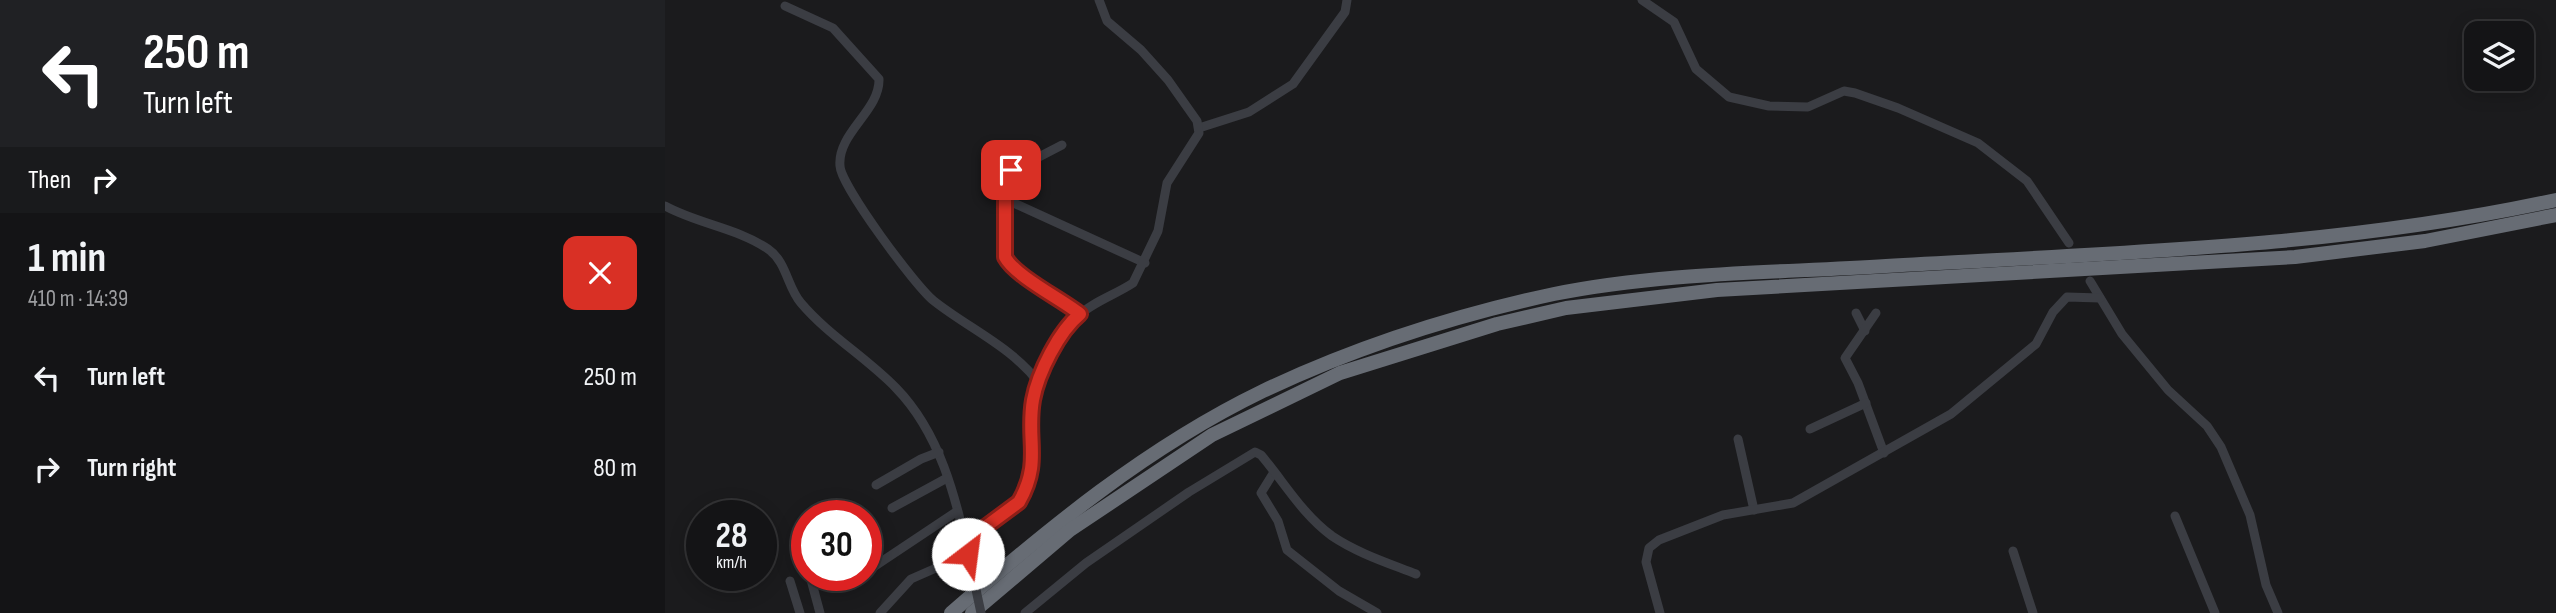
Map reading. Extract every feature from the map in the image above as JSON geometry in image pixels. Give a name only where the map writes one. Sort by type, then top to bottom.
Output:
[{"type":"highway","points":[[951,613],[1049,529],[1157,451],[1211,420],[1262,392],[1327,364],[1425,329],[1488,311],[1555,294],[1681,277],[2277,243],[2435,223],[2556,200]]},
{"type":"highway","points":[[972,613],[1070,530],[1212,435],[1340,373],[1497,324],[1579,306],[1717,290],[2295,257],[2425,241],[2556,215]]},
{"type":"street","points":[[1099,0],[1107,21],[1160,69],[1199,128]]},
{"type":"street","points":[[965,542],[1019,502],[1023,495],[1034,466],[1033,402],[1055,349],[1080,314],[1133,283],[1158,232],[1167,183],[1199,128],[1249,112],[1293,84],[1345,12],[1347,0]]},
{"type":"street","points":[[1642,0],[1674,22],[1696,69],[1729,97],[1769,106],[1808,107],[1844,91],[1855,93],[1898,108],[1978,143],[2027,181],[2069,243]]},
{"type":"street","points":[[785,6],[833,27],[879,79],[873,100],[849,137],[840,162],[845,180],[872,222],[929,297],[996,344],[1039,383]]},
{"type":"street","points":[[1062,145],[1008,172],[1003,252],[1007,263],[1080,314]]},
{"type":"street","points":[[1005,199],[1145,263]]},
{"type":"street","points":[[665,206],[727,229],[773,253],[782,265],[801,304],[897,390],[921,419],[939,453],[947,478],[981,613]]},
{"type":"street","points":[[2090,281],[2141,358],[2168,390],[2207,426],[2221,447],[2250,515],[2266,585],[2278,613]]},
{"type":"street","points":[[1660,613],[1646,562],[1649,548],[1659,540],[1705,521],[1793,503],[1951,414],[2036,344],[2053,312],[2067,297],[2100,298]]},
{"type":"street","points":[[1856,313],[1865,331]]},
{"type":"street","points":[[1876,313],[1845,358],[1866,402],[1884,453]]},
{"type":"street","points":[[1810,429],[1866,402]]},
{"type":"street","points":[[1738,439],[1754,510]]},
{"type":"street","points":[[876,485],[921,459],[939,453]]},
{"type":"street","points":[[1025,613],[1086,563],[1251,453],[1261,455],[1303,508],[1331,535],[1353,548],[1416,573]]},
{"type":"street","points":[[1274,472],[1261,493],[1278,521],[1285,547],[1339,591],[1377,613]]},
{"type":"street","points":[[892,508],[947,478]]},
{"type":"street","points":[[882,561],[956,512]]},
{"type":"street","points":[[2175,516],[2215,613]]},
{"type":"street","points":[[2013,551],[2033,613]]},
{"type":"street","points":[[880,613],[911,579],[968,556]]},
{"type":"street","points":[[790,581],[800,613]]},
{"type":"street","points":[[814,591],[820,613]]},
{"type":"route","points":[[968,554],[965,542],[1019,502],[1023,495],[1034,466],[1033,402],[1036,391],[1055,349],[1080,314],[1007,263],[1003,252],[1005,179],[1011,170]]}]
